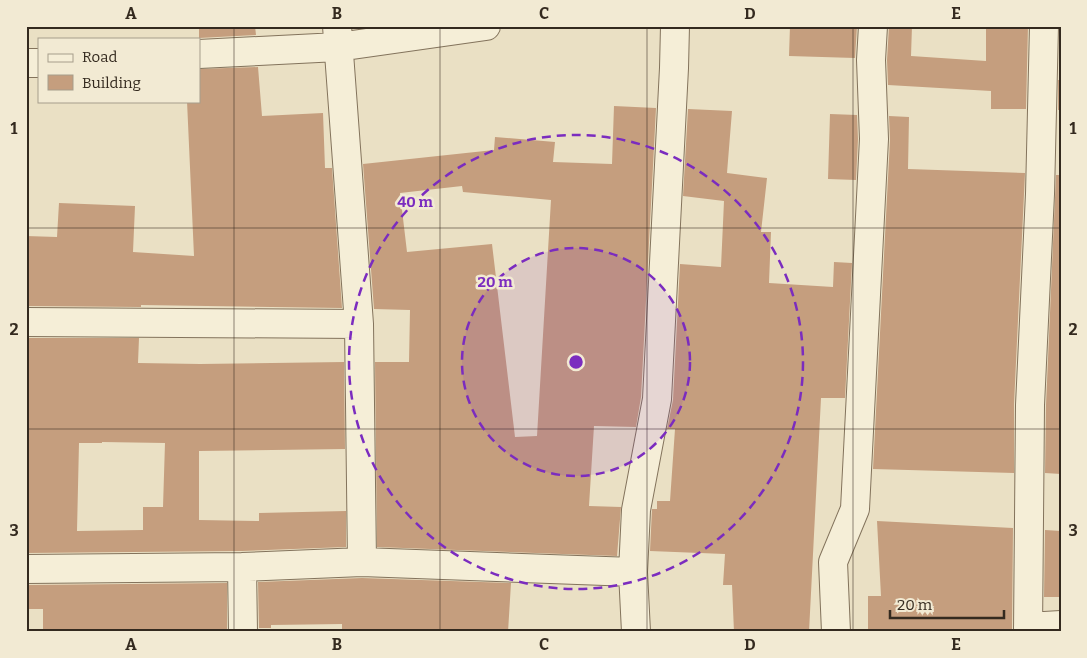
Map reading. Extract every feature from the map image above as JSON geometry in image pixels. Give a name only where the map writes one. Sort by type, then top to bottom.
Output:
[{"type":"street","points":[[200,54],[338,37],[486,26]]},
{"type":"street","points":[[636,632],[633,572],[636,510],[657,399],[675,26]]},
{"type":"street","points":[[836,632],[833,562],[855,509],[874,139],[871,60],[873,26]]},
{"type":"street","points":[[1044,26],[1040,194],[1030,405],[1028,629],[1061,626]]},
{"type":"street","points":[[338,37],[359,324],[362,562]]},
{"type":"street","points":[[26,322],[359,324]]},
{"type":"street","points":[[26,570],[242,567],[362,562],[633,572]]},
{"type":"street","points":[[242,567],[243,632]]},
{"type":"building","points":[[199,26],[255,26],[256,35],[199,38]]},
{"type":"building","points":[[790,26],[857,26],[855,58],[789,56]]},
{"type":"building","points":[[889,26],[912,26],[911,56],[986,61],[986,26],[1028,26],[1026,109],[991,109],[991,91],[888,85]]},
{"type":"building","points":[[258,67],[262,116],[323,113],[325,168],[332,168],[342,308],[141,305],[141,307],[26,306],[26,236],[57,237],[59,203],[135,206],[133,252],[194,256],[187,102],[200,102],[200,69]]},
{"type":"building","points":[[1058,80],[1061,80],[1061,110],[1058,110]]},
{"type":"building","points":[[614,106],[656,108],[641,397],[636,427],[594,426],[589,506],[621,507],[617,556],[377,547],[375,362],[409,362],[410,310],[374,309],[363,164],[494,150],[495,137],[555,142],[553,162],[612,164]],"holes":[[[462,186],[463,192],[551,200],[537,436],[515,437],[492,244],[407,252],[400,193]]]},
{"type":"building","points":[[688,109],[732,111],[727,173],[767,178],[761,232],[771,232],[769,283],[833,287],[834,262],[852,263],[845,398],[821,398],[809,632],[734,632],[732,585],[723,585],[725,554],[650,551],[652,509],[657,509],[657,501],[670,501],[675,429],[667,429],[673,400],[680,264],[721,267],[724,201],[683,196]]},
{"type":"building","points":[[830,114],[857,115],[856,180],[828,179]]},
{"type":"building","points":[[889,116],[909,117],[908,169],[1025,173],[1014,404],[1014,473],[873,469],[890,140]]},
{"type":"building","points":[[1056,175],[1061,175],[1061,474],[1045,473],[1046,405]]},
{"type":"building","points":[[26,338],[139,338],[138,363],[344,362],[345,449],[199,451],[199,520],[259,521],[259,513],[346,511],[346,547],[242,551],[26,553]],"holes":[[[79,443],[165,443],[163,507],[143,507],[143,530],[77,531]]]},
{"type":"building","points":[[877,521],[1013,528],[1012,632],[868,632],[868,596],[881,596]]},
{"type":"building","points":[[1045,530],[1061,531],[1061,597],[1044,597]]},
{"type":"building","points":[[362,578],[511,583],[508,632],[342,632],[342,624],[271,625],[271,628],[259,628],[258,582]]},
{"type":"building","points":[[227,583],[227,632],[43,632],[43,609],[26,609],[26,585]]}]
